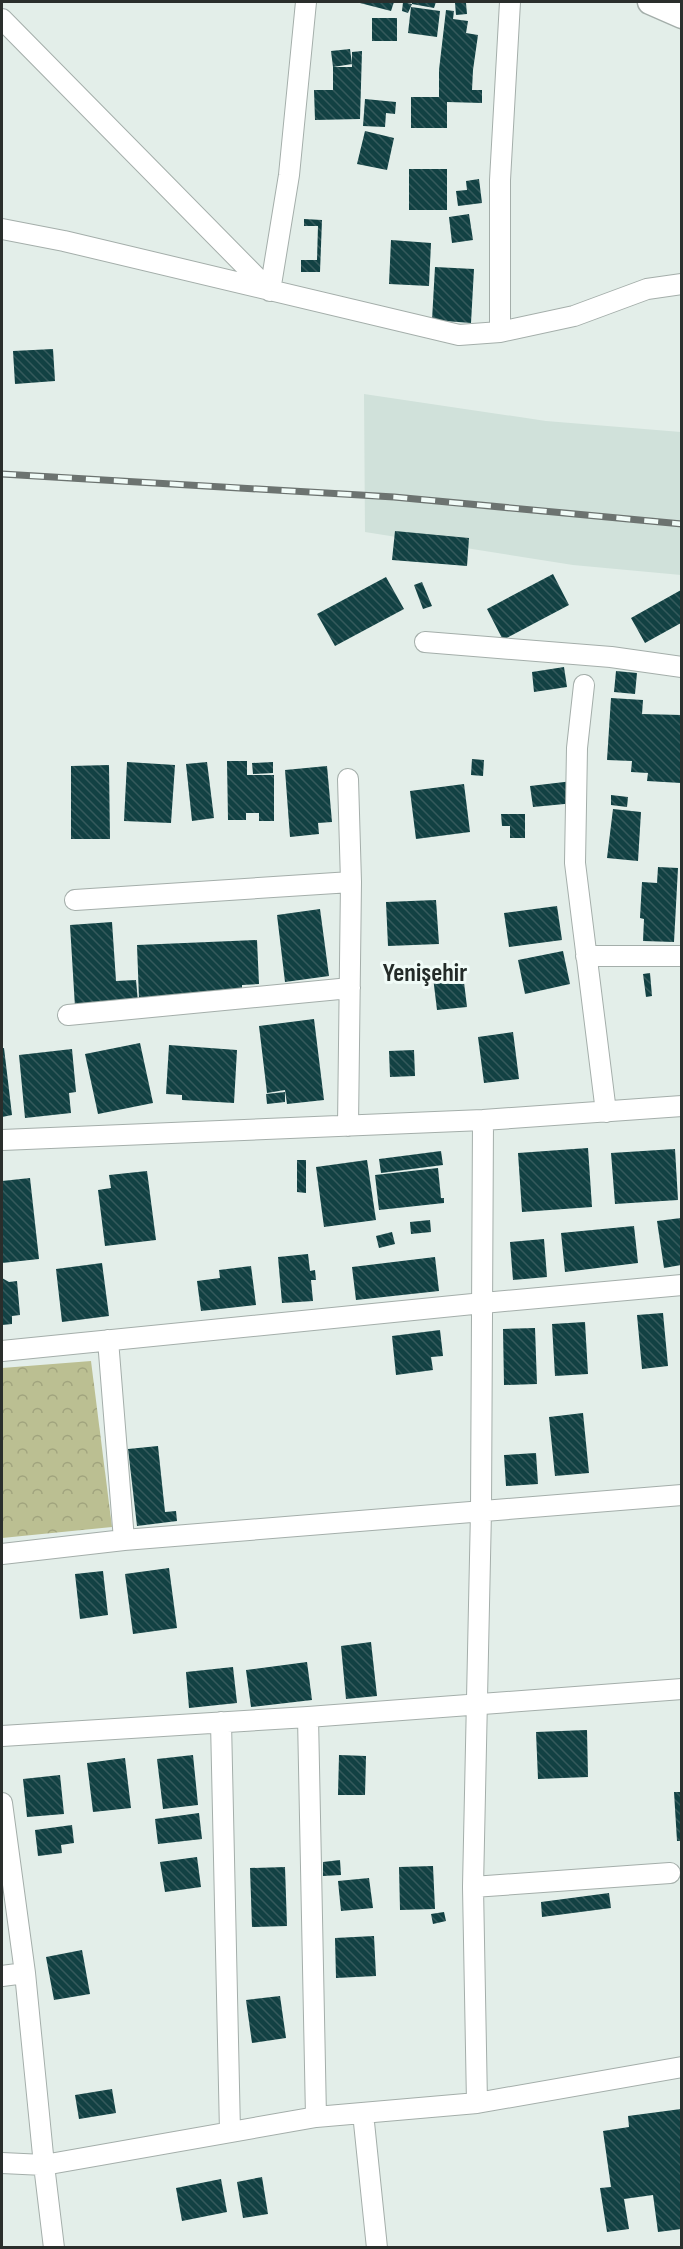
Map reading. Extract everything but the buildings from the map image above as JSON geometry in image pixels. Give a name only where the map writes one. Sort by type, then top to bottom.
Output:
[{"type":"street","points":[[500,332],[500,180],[510,2]]},
{"type":"street","points":[[650,2],[681,16]]},
{"type":"street","points":[[270,291],[289,175],[303,3]]},
{"type":"street","points":[[2,19],[270,291]]},
{"type":"street","points":[[2,229],[64,241],[459,335],[500,332],[574,316],[647,289],[681,284]]},
{"type":"street","points":[[425,642],[611,657],[681,667]]},
{"type":"street","points":[[584,686],[577,748],[575,863],[606,1112]]},
{"type":"street","points":[[348,779],[351,882],[348,1126]]},
{"type":"street","points":[[75,900],[351,882]]},
{"type":"street","points":[[586,956],[681,956]]},
{"type":"street","points":[[68,1015],[350,988]]},
{"type":"street","points":[[2,1140],[483,1120],[681,1106]]},
{"type":"street","points":[[477,2103],[472,1887],[481,1511],[483,1120]]},
{"type":"street","points":[[2,1351],[681,1285]]},
{"type":"street","points":[[108,1340],[124,1540]]},
{"type":"street","points":[[2,1554],[124,1540],[681,1495]]},
{"type":"street","points":[[2,1736],[308,1717],[681,1689]]},
{"type":"street","points":[[308,1717],[316,2117]]},
{"type":"street","points":[[221,1722],[230,2132]]},
{"type":"street","points":[[2,1803],[25,1972],[54,2247]]},
{"type":"street","points":[[472,1887],[670,1873]]},
{"type":"street","points":[[2,1976],[25,1972]]},
{"type":"street","points":[[2,2163],[44,2165],[316,2117],[477,2103],[681,2067]]},
{"type":"street","points":[[363,2113],[377,2247]]},
{"type":"shaded area","points":[[364,394],[546,421],[681,432],[681,575],[573,565],[365,532]]},
{"type":"green space","points":[[91,1361],[112,1527],[2,1538],[2,1368]]},
{"type":"railway","points":[[2,474],[394,497],[682,524]]},
{"type":"district","name":"Yenişehir","points":[[425,972]]}]
